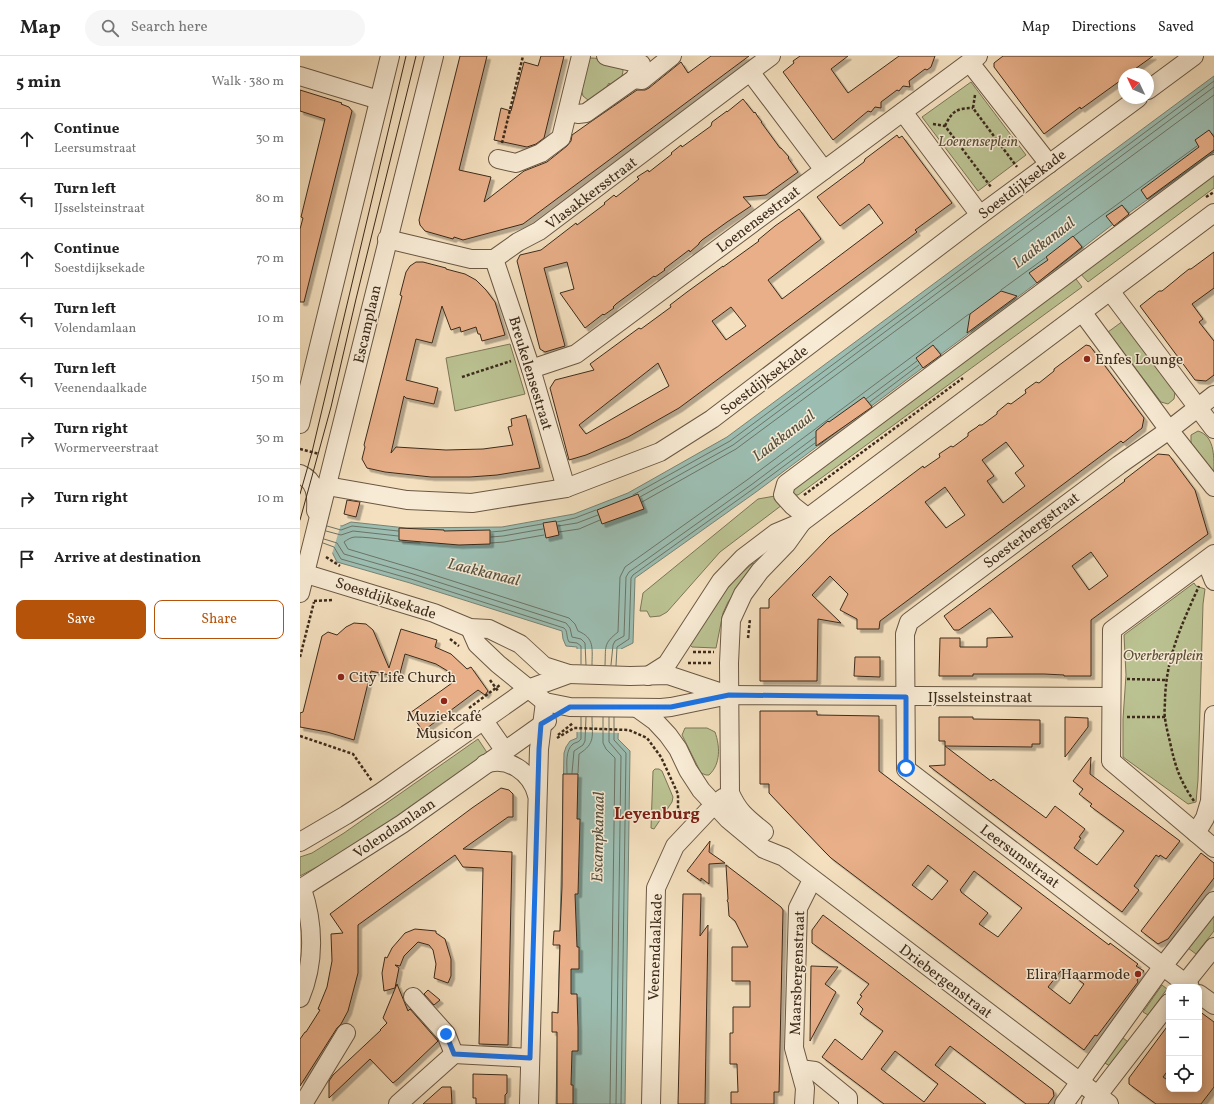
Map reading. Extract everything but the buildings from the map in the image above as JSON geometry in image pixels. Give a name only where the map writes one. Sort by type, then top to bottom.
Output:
[{"type":"street","points":[[300,424],[390,56]]},
{"type":"street","name":"Escamplaan","points":[[307,597],[302,573],[312,547],[318,514],[327,486],[434,56]]},
{"type":"street","points":[[498,159],[516,163],[541,153],[562,138],[581,56]]},
{"type":"street","points":[[568,112],[578,114],[586,113],[634,79],[641,64],[606,56]]},
{"type":"street","points":[[634,79],[642,80],[672,56]]},
{"type":"street","name":"Vlasakkersstraat","points":[[494,259],[518,242],[539,231],[771,56]]},
{"type":"street","points":[[1154,86],[1194,56]]},
{"type":"street","points":[[975,64],[1049,164]]},
{"type":"street","name":"Loenensestraat","points":[[529,363],[576,354],[824,170],[906,117],[975,64]]},
{"type":"street","points":[[751,72],[824,170]]},
{"type":"street","points":[[300,76],[379,100]]},
{"type":"street","name":"Soestdijksekade","points":[[327,486],[407,500],[472,503],[566,488],[660,452],[712,419],[980,215],[1130,104]]},
{"type":"street","points":[[906,117],[980,215]]},
{"type":"street","points":[[805,520],[783,495],[786,484],[1214,164]]},
{"type":"street","points":[[648,676],[667,664],[722,581],[743,558],[776,533],[805,520],[1214,213]]},
{"type":"street","points":[[388,238],[470,259],[494,259]]},
{"type":"street","name":"Breukelensestraat","points":[[494,259],[529,363],[566,488]]},
{"type":"street","points":[[1110,291],[1214,429]]},
{"type":"street","points":[[1082,312],[1170,430],[1214,486]]},
{"type":"street","name":"Soesterbergstraat","points":[[906,697],[905,634],[909,622],[1119,464],[1170,430],[1214,395]]},
{"type":"street","points":[[300,474],[310,480],[315,488],[318,514]]},
{"type":"street","points":[[470,628],[477,644],[498,664],[545,702],[572,707],[671,707],[729,695],[731,620],[743,594],[760,571],[805,520]]},
{"type":"street","points":[[1211,567],[1112,630],[1111,762],[1214,848]]},
{"type":"street","name":"Soestdijksekade","points":[[302,573],[434,613],[470,628],[489,630],[520,644],[544,666],[572,674],[630,676],[668,675],[729,695]]},
{"type":"street","name":"Soestdijksekade","points":[[528,689],[572,674]]},
{"type":"street","points":[[300,842],[346,815],[484,721],[528,689]]},
{"type":"street","name":"IJsselsteinstraat","points":[[729,695],[1111,697]]},
{"type":"street","name":"Driebergenstraat","points":[[729,695],[730,793],[736,807],[745,817],[773,841],[784,857],[812,880],[1081,1082],[1100,1101]]},
{"type":"street","name":"Leersumstraat","points":[[906,697],[906,768],[1163,966],[1184,984]]},
{"type":"street","points":[[529,1104],[539,749],[545,702]]},
{"type":"street","name":"Volendamlaan","points":[[301,889],[402,824],[485,764],[509,758],[541,724],[572,707]]},
{"type":"street","points":[[633,708],[655,721],[668,735],[678,749],[688,770],[701,790],[714,805]]},
{"type":"street","points":[[1196,833],[1205,818],[1210,801],[1214,715]]},
{"type":"street","points":[[484,721],[509,758],[531,780],[538,798]]},
{"type":"street","name":"Veenendaalkade","points":[[651,1104],[656,888],[675,846],[714,805],[730,793]]},
{"type":"street","name":"Driebergenstraat","points":[[714,805],[764,849],[784,857]]},
{"type":"street","name":"Maarsbergenstraat","points":[[804,1104],[804,1088],[794,1048],[798,908],[812,880]]},
{"type":"street","points":[[300,998],[305,986],[312,944],[306,902],[301,889]]},
{"type":"street","points":[[1064,1104],[1163,966],[1214,901]]},
{"type":"street","points":[[1187,984],[1214,947]]},
{"type":"street","points":[[1202,996],[1214,1005]]},
{"type":"street","points":[[413,997],[446,1034],[454,1054]]},
{"type":"street","points":[[1100,1101],[1166,1007]]},
{"type":"street","points":[[303,1104],[346,1033]]},
{"type":"street","points":[[398,1104],[454,1054],[530,1058]]},
{"type":"street","points":[[800,1069],[815,1071],[848,1098],[848,1104]]},
{"type":"path","points":[[498,159],[523,56]]},
{"type":"path","points":[[975,64],[973,108],[1028,180]]},
{"type":"path","points":[[945,126],[954,112],[962,108],[973,108]]},
{"type":"path","points":[[906,117],[945,126],[1000,200]]},
{"type":"path","points":[[462,377],[529,363]]},
{"type":"path","points":[[1205,818],[1187,791],[1176,770],[1165,718],[1166,680],[1171,655],[1185,616],[1211,567]]},
{"type":"path","points":[[300,658],[307,597]]},
{"type":"path","name":"Soestdijksekade","points":[[307,597],[338,600]]},
{"type":"path","points":[[748,644],[751,613]]},
{"type":"path","name":"Soestdijksekade","points":[[444,634],[462,649]]},
{"type":"path","points":[[679,647],[691,652],[729,657]]},
{"type":"path","points":[[667,664],[729,657]]},
{"type":"path","points":[[486,675],[496,688]]},
{"type":"path","points":[[1112,679],[1166,680]]},
{"type":"path","points":[[1112,716],[1165,718]]},
{"type":"path","points":[[574,728],[629,730],[647,738],[661,757],[678,794],[678,809],[696,824]]},
{"type":"path","points":[[300,736],[353,754],[380,792]]},
{"type":"green space","points":[[591,58],[613,62],[623,69],[623,72],[620,79],[612,87],[609,83],[607,86],[609,89],[594,100],[588,100],[583,96],[581,89],[588,60]]},
{"type":"green space","name":"Loenenseplein","points":[[971,82],[1026,155],[978,191],[922,117]]},
{"type":"green space","points":[[1214,169],[1214,188],[1088,282],[1078,271]]},
{"type":"green space","points":[[1073,275],[1082,287],[798,495],[793,495],[792,485]]},
{"type":"green space","points":[[1123,321],[1175,392],[1174,399],[1168,404],[1161,402],[1108,332]]},
{"type":"green space","points":[[510,344],[525,394],[455,411],[446,358]]},
{"type":"green space","points":[[1198,431],[1207,437],[1212,446],[1214,471],[1191,443],[1191,435]]},
{"type":"green space","points":[[775,496],[782,505],[720,552],[667,612],[660,616],[650,617],[647,611],[640,611],[643,593],[758,499]]},
{"type":"green space","points":[[753,563],[755,564],[728,602],[723,613],[716,648],[692,647],[690,645],[709,611],[734,581]]},
{"type":"green space","name":"Overbergplein","points":[[1194,583],[1196,586],[1205,589],[1203,604],[1198,780],[1196,802],[1188,804],[1123,757],[1123,719],[1126,675],[1124,635]]},
{"type":"green space","points":[[685,728],[707,728],[715,732],[718,743],[718,755],[716,766],[709,775],[701,773],[682,735]]},
{"type":"green space","points":[[478,739],[488,754],[356,846],[300,876],[300,857],[312,853],[344,833]]},
{"type":"green space","points":[[655,769],[662,771],[673,797],[672,802],[654,829],[651,828],[653,771]]},
{"type":"green space","points":[[1214,914],[1214,931],[1196,954],[1188,948]]},
{"type":"green space","points":[[1162,985],[1166,988],[1166,990],[1148,1015],[1143,1012]]},
{"type":"green space","points":[[1122,1037],[1128,1042],[1110,1066],[1103,1062]]},
{"type":"water","points":[[1214,76],[1214,152],[1112,225],[756,492],[635,578],[633,643],[621,649],[618,739],[630,751],[625,1104],[556,1104],[564,753],[570,741],[577,738],[577,647],[566,646],[562,631],[410,583],[337,562],[331,550],[300,514],[342,526],[351,522],[406,528],[502,527],[574,514],[628,493],[727,437]]},
{"type":"pier","points":[[300,512],[341,524],[332,554],[300,542]]},
{"type":"pier","points":[[575,649],[624,649],[620,733],[575,732]]},
{"type":"tram line","points":[[300,494],[312,452],[406,56]]},
{"type":"tram line","points":[[300,520],[331,407],[416,56]]},
{"type":"place","name":"Enfes Lounge","points":[[1087,359]]},
{"type":"place","name":"City Life Church","points":[[341,677]]},
{"type":"place","name":"Muziekcafé Musicon","points":[[444,701]]},
{"type":"place","name":"Elira Haarmode","points":[[1138,974]]},
{"type":"district","name":"Leyenburg","points":[[657,813]]},
{"type":"route","points":[[446,1034],[454,1054],[530,1058],[541,724],[570,707],[671,707],[729,695],[906,697],[906,768]]},
{"type":"water label","name":"Laakkanaal","points":[[1043,242]]},
{"type":"water label","name":"Laakkanaal","points":[[783,435]]},
{"type":"water label","name":"Laakkanaal","points":[[484,571]]},
{"type":"water label","name":"Escampkanaal","points":[[597,837]]}]
